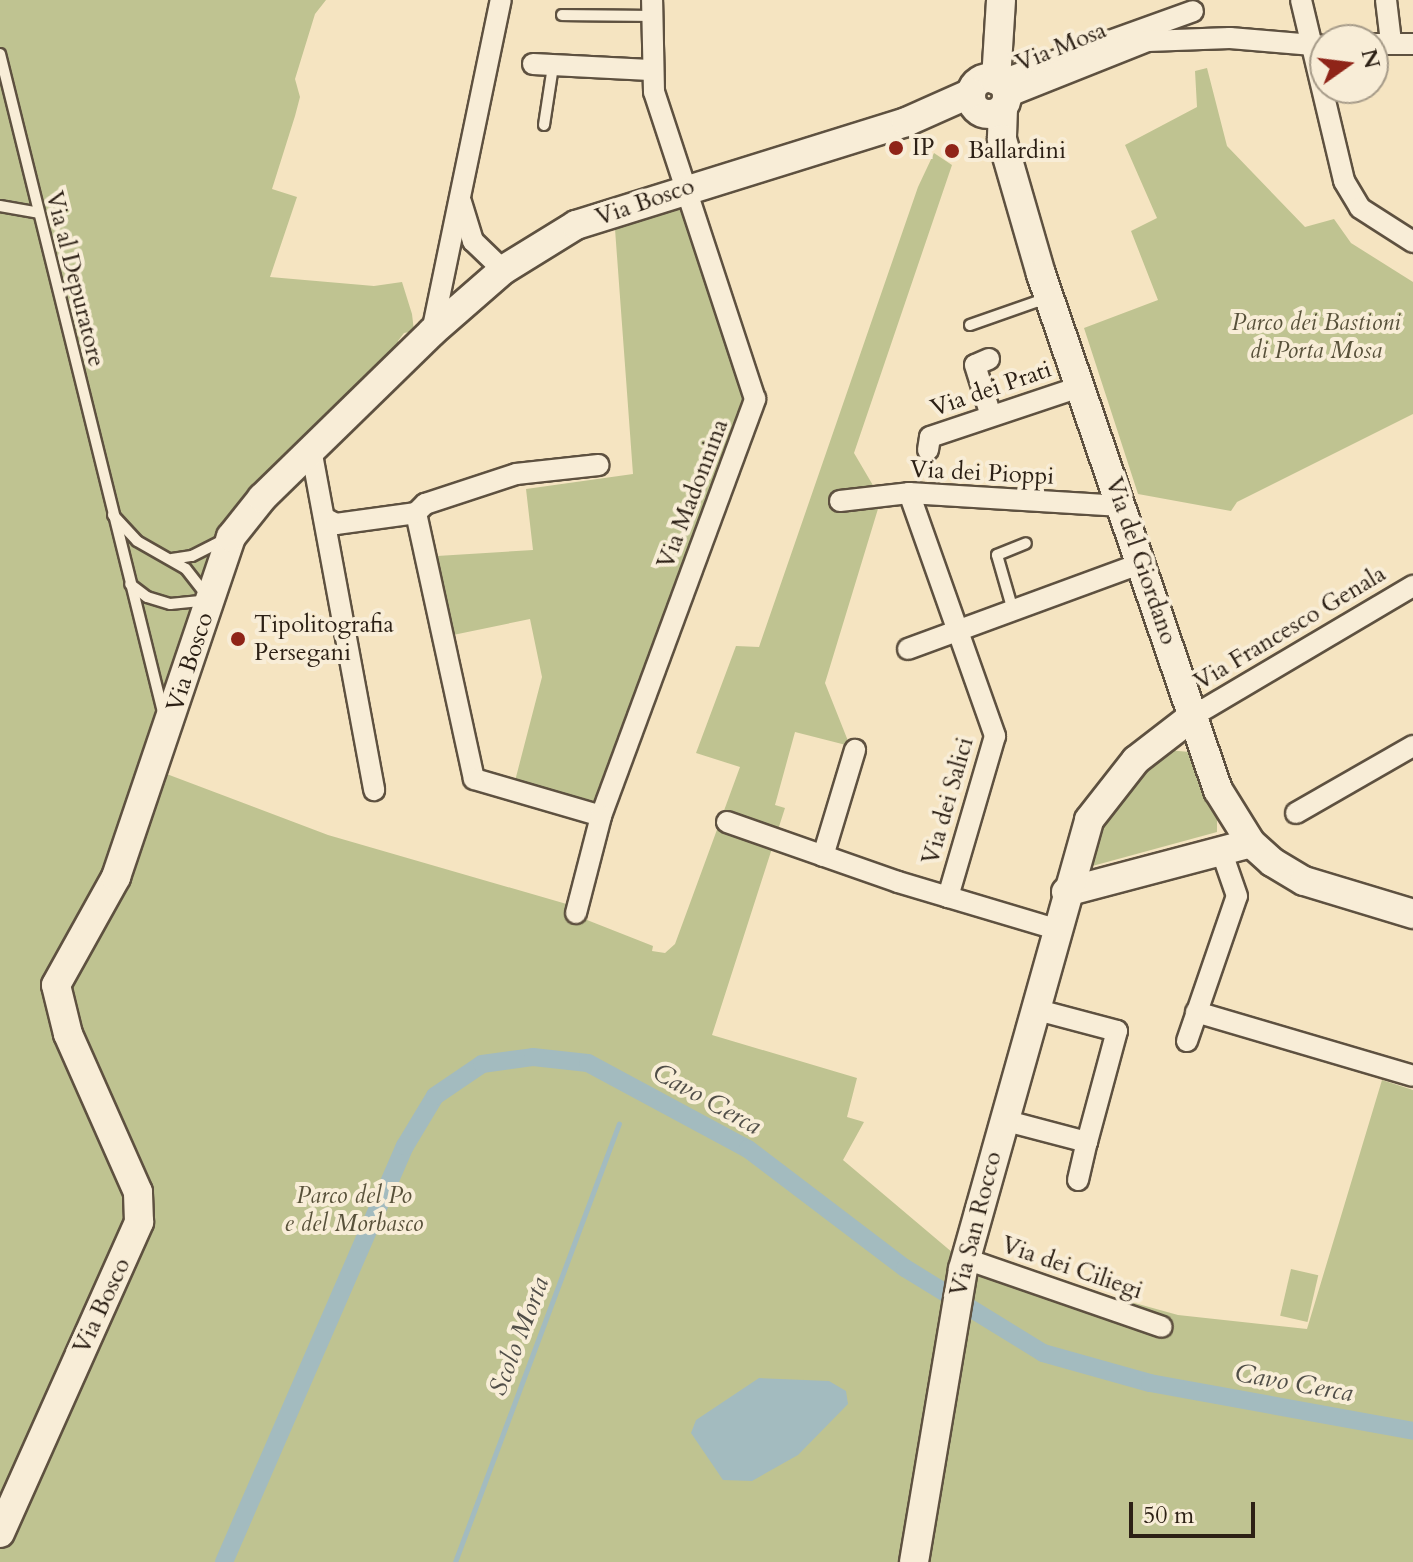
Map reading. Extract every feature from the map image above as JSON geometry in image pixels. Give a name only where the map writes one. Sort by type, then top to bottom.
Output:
[{"type":"street","points":[[432,332],[501,0]]},
{"type":"street","name":"Via del Giordano","points":[[991,0],[991,95],[1045,286],[1082,386],[1218,790],[1251,843]]},
{"type":"street","name":"Via del Giordano","points":[[991,95],[1001,0]]},
{"type":"street","points":[[1301,0],[1310,24]]},
{"type":"street","points":[[1384,24],[1386,0]]},
{"type":"street","name":"Via Madonnina","points":[[576,913],[601,816],[755,399],[650,70],[652,8]]},
{"type":"street","points":[[991,95],[1193,9]]},
{"type":"street","points":[[1193,9],[1230,38]]},
{"type":"street","points":[[1157,41],[1184,33],[1193,9]]},
{"type":"street","name":"Via Mosa","points":[[991,95],[1134,45],[1157,41],[1230,38],[1309,45]]},
{"type":"street","points":[[1389,43],[1413,44]]},
{"type":"street","points":[[543,65],[650,70]]},
{"type":"street","name":"Via Bosco","points":[[0,1533],[139,1222],[138,1192],[68,1034],[56,985],[116,877],[231,537],[311,449],[432,332],[503,270],[576,225],[687,187],[991,95]]},
{"type":"street","points":[[1330,104],[1344,181],[1360,208],[1413,242]]},
{"type":"street","points":[[461,202],[473,241],[503,270]]},
{"type":"street","points":[[443,272],[454,286],[475,295]]},
{"type":"street","points":[[989,359],[975,365],[991,416]]},
{"type":"street","name":"Via dei Prati","points":[[928,450],[930,437],[1082,386]]},
{"type":"street","points":[[311,449],[328,520],[374,790]]},
{"type":"street","points":[[328,520],[336,524],[416,513],[425,504],[516,474],[599,465]]},
{"type":"street","name":"Via dei Pioppi","points":[[840,501],[909,493],[1122,506]]},
{"type":"street","name":"Via dei Salici","points":[[909,493],[995,736],[948,897]]},
{"type":"street","points":[[416,513],[474,779],[601,816]]},
{"type":"street","points":[[908,649],[1012,607],[1142,563]]},
{"type":"street","name":"Via Francesco Genala","points":[[1193,716],[1413,586]]},
{"type":"street","name":"Via San Rocco","points":[[914,1562],[951,1323],[1003,1120],[1089,820],[1111,786],[1193,716]]},
{"type":"street","points":[[1296,813],[1413,746]]},
{"type":"street","points":[[823,856],[855,750]]},
{"type":"street","points":[[727,822],[948,897],[1056,929]]},
{"type":"street","points":[[1066,892],[1251,843],[1304,881],[1413,914]]},
{"type":"street","points":[[1187,1041],[1237,896],[1221,850]]},
{"type":"street","points":[[1034,1009],[1117,1031],[1078,1180]]},
{"type":"street","points":[[1196,1012],[1413,1076]]},
{"type":"street","points":[[1003,1120],[1087,1142]]},
{"type":"street","name":"Via dei Ciliegi","points":[[965,1264],[1162,1327]]},
{"type":"lane","points":[[562,15],[652,8]]},
{"type":"lane","name":"Via al Depuratore","points":[[0,54],[168,730]]},
{"type":"lane","points":[[543,65],[544,125]]},
{"type":"lane","points":[[0,206],[38,213]]},
{"type":"lane","points":[[970,325],[1045,286]]},
{"type":"lane","name":"Via al Depuratore","points":[[112,513],[137,541],[172,559],[210,600]]},
{"type":"lane","points":[[172,559],[192,556],[231,537]]},
{"type":"lane","points":[[1012,607],[997,555],[1026,543]]},
{"type":"lane","points":[[130,584],[147,597],[170,604],[210,600]]},
{"type":"green space","name":"Parco del Po e del Morbasco","points":[[0,0],[326,0],[315,14],[295,79],[300,97],[272,189],[297,197],[270,277],[374,286],[402,282],[412,314],[414,331],[404,333],[398,341],[401,350],[247,541],[164,773],[328,835],[570,905],[587,920],[653,946],[652,951],[665,953],[675,944],[740,767],[696,753],[736,646],[759,647],[918,187],[934,153],[952,165],[854,453],[881,499],[825,683],[850,746],[795,732],[775,805],[785,808],[712,1035],[857,1078],[847,1117],[864,1122],[843,1160],[953,1253],[1178,1315],[1307,1329],[1382,1080],[1413,1090],[1413,1562],[0,1562]]},
{"type":"green space","name":"Parco dei Bastioni di Porta Mosa","points":[[1207,68],[1227,146],[1305,227],[1334,219],[1351,243],[1413,282],[1413,414],[1237,502],[1231,511],[1138,494],[1084,328],[1158,300],[1131,231],[1157,218],[1125,145],[1197,107],[1195,71]]},
{"type":"green space","points":[[682,205],[747,400],[595,801],[515,781],[542,677],[530,619],[453,635],[437,556],[533,550],[526,489],[633,474],[615,229]]},
{"type":"green space","points":[[1168,750],[1189,752],[1217,816],[1217,832],[1085,868],[1099,831],[1131,785]]},
{"type":"green space","points":[[1291,1269],[1318,1275],[1307,1322],[1280,1316]]},
{"type":"water","points":[[759,1378],[829,1381],[846,1391],[848,1404],[798,1455],[752,1481],[723,1480],[691,1433],[696,1420]]},
{"type":"waterway","name":"Cavo Cerca","points":[[224,1562],[405,1146],[435,1096],[482,1064],[533,1057],[588,1063],[748,1149],[905,1268],[1043,1353],[1150,1383],[1413,1431]]},
{"type":"waterway","name":"Scolo Morta","points":[[455,1562],[619,1124]]},
{"type":"place","name":"IP","points":[[896,148]]},
{"type":"place","name":"Ballardini","points":[[952,151]]},
{"type":"place","name":"Tipolitografia Persegani","points":[[238,639]]}]
